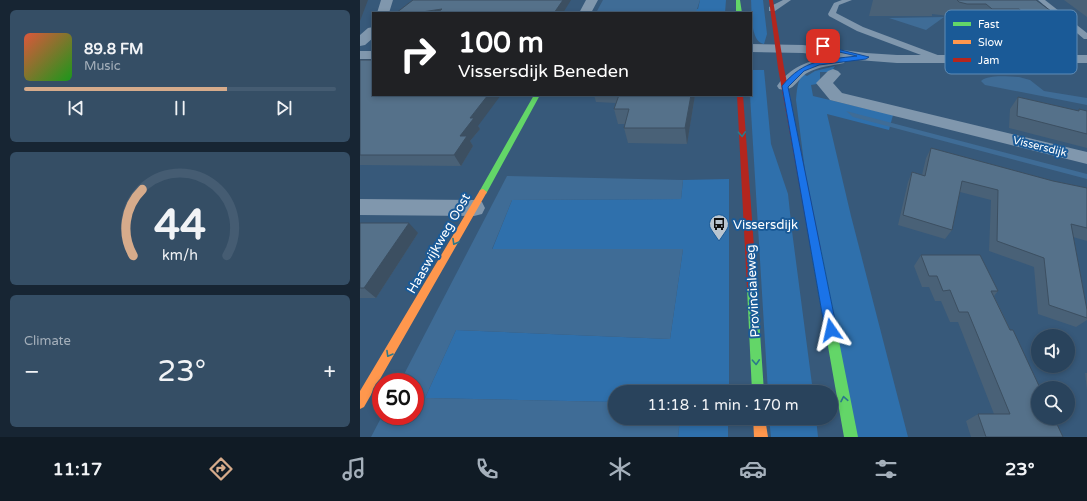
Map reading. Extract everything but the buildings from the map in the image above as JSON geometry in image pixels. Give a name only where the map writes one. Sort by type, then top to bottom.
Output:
[{"type":"main road","points":[[738,0],[739,12]]},
{"type":"main road","points":[[772,4],[775,31],[786,53],[785,86],[851,437]]},
{"type":"main road","name":"Haaswijkweg Oost","points":[[360,403],[474,208],[536,96]]},
{"type":"main road","name":"Provincialeweg","points":[[740,96],[758,385]]},
{"type":"main road","points":[[760,425],[761,437]]},
{"type":"street","points":[[383,12],[387,0]]},
{"type":"street","points":[[586,12],[592,0]]},
{"type":"street","points":[[775,31],[794,40],[866,57]]},
{"type":"street","points":[[360,42],[372,32]]},
{"type":"street","points":[[752,48],[786,53],[849,58]]},
{"type":"street","points":[[752,57],[786,53],[945,59]]},
{"type":"street","points":[[360,55],[372,55]]},
{"type":"street","points":[[785,86],[801,70],[817,63],[866,57]]},
{"type":"street","name":"Vissersdijk","points":[[833,74],[824,82],[836,97],[1087,158]]},
{"type":"street","points":[[360,207],[474,208]]},
{"type":"lane","points":[[772,4],[788,0]]},
{"type":"lane","points":[[850,0],[836,4],[832,14],[860,29],[940,59]]},
{"type":"lane","points":[[1041,0],[1053,10]]},
{"type":"lane","points":[[1077,29],[1087,37]]},
{"type":"shaded area","points":[[603,0],[700,0],[696,12],[597,11]]},
{"type":"shaded area","points":[[700,0],[726,0],[725,12],[596,12],[597,11],[698,9]]},
{"type":"shaded area","points":[[751,0],[763,0],[767,34],[764,44],[759,42],[756,38]]},
{"type":"shaded area","points":[[944,17],[926,30],[889,18]]},
{"type":"shaded area","points":[[835,66],[831,72],[820,72],[820,81],[817,84],[811,85],[813,96],[893,115],[889,130],[827,114],[851,216],[908,437],[852,437],[808,194],[796,100],[798,83],[803,74],[807,76],[815,71]]},
{"type":"shaded area","points":[[752,70],[764,70],[771,144],[788,194],[812,385],[768,385],[750,96],[752,96]]},
{"type":"shaded area","points":[[989,77],[1019,77],[1030,80],[1044,91],[1087,98],[1087,105],[985,85],[981,81]]},
{"type":"shaded area","points":[[846,111],[1087,174],[1087,179],[853,117]]},
{"type":"shaded area","points":[[507,176],[683,180],[681,199],[512,200],[492,249],[683,249],[670,339],[456,330],[425,398],[608,402],[608,425],[679,425],[678,437],[371,437],[377,425],[424,425],[424,373],[405,373]]},
{"type":"shaded area","points":[[729,179],[729,385],[608,385],[608,402],[425,398],[456,330],[670,339],[683,249],[492,250],[512,200],[681,199],[683,180]]},
{"type":"shaded area","points":[[679,425],[728,425],[728,437],[678,437]]},
{"type":"shaded area","points":[[770,425],[817,425],[818,437],[771,437]]},
{"type":"traffic: fast","points":[[738,0],[739,12]]},
{"type":"traffic: fast","points":[[483,192],[536,96]]},
{"type":"traffic: fast","points":[[816,250],[851,437]]},
{"type":"traffic: fast","points":[[752,288],[758,385]]},
{"type":"traffic: slow","points":[[360,403],[483,192]]},
{"type":"traffic: slow","points":[[760,425],[761,437]]},
{"type":"traffic: jam","points":[[771,0],[781,68],[816,250]]},
{"type":"traffic: jam","points":[[740,96],[752,288]]},
{"type":"place","name":"Vissersdijk","points":[[719,241]]},
{"type":"route","points":[[823,46],[866,57],[817,63],[801,70],[785,86],[831,330]]}]
